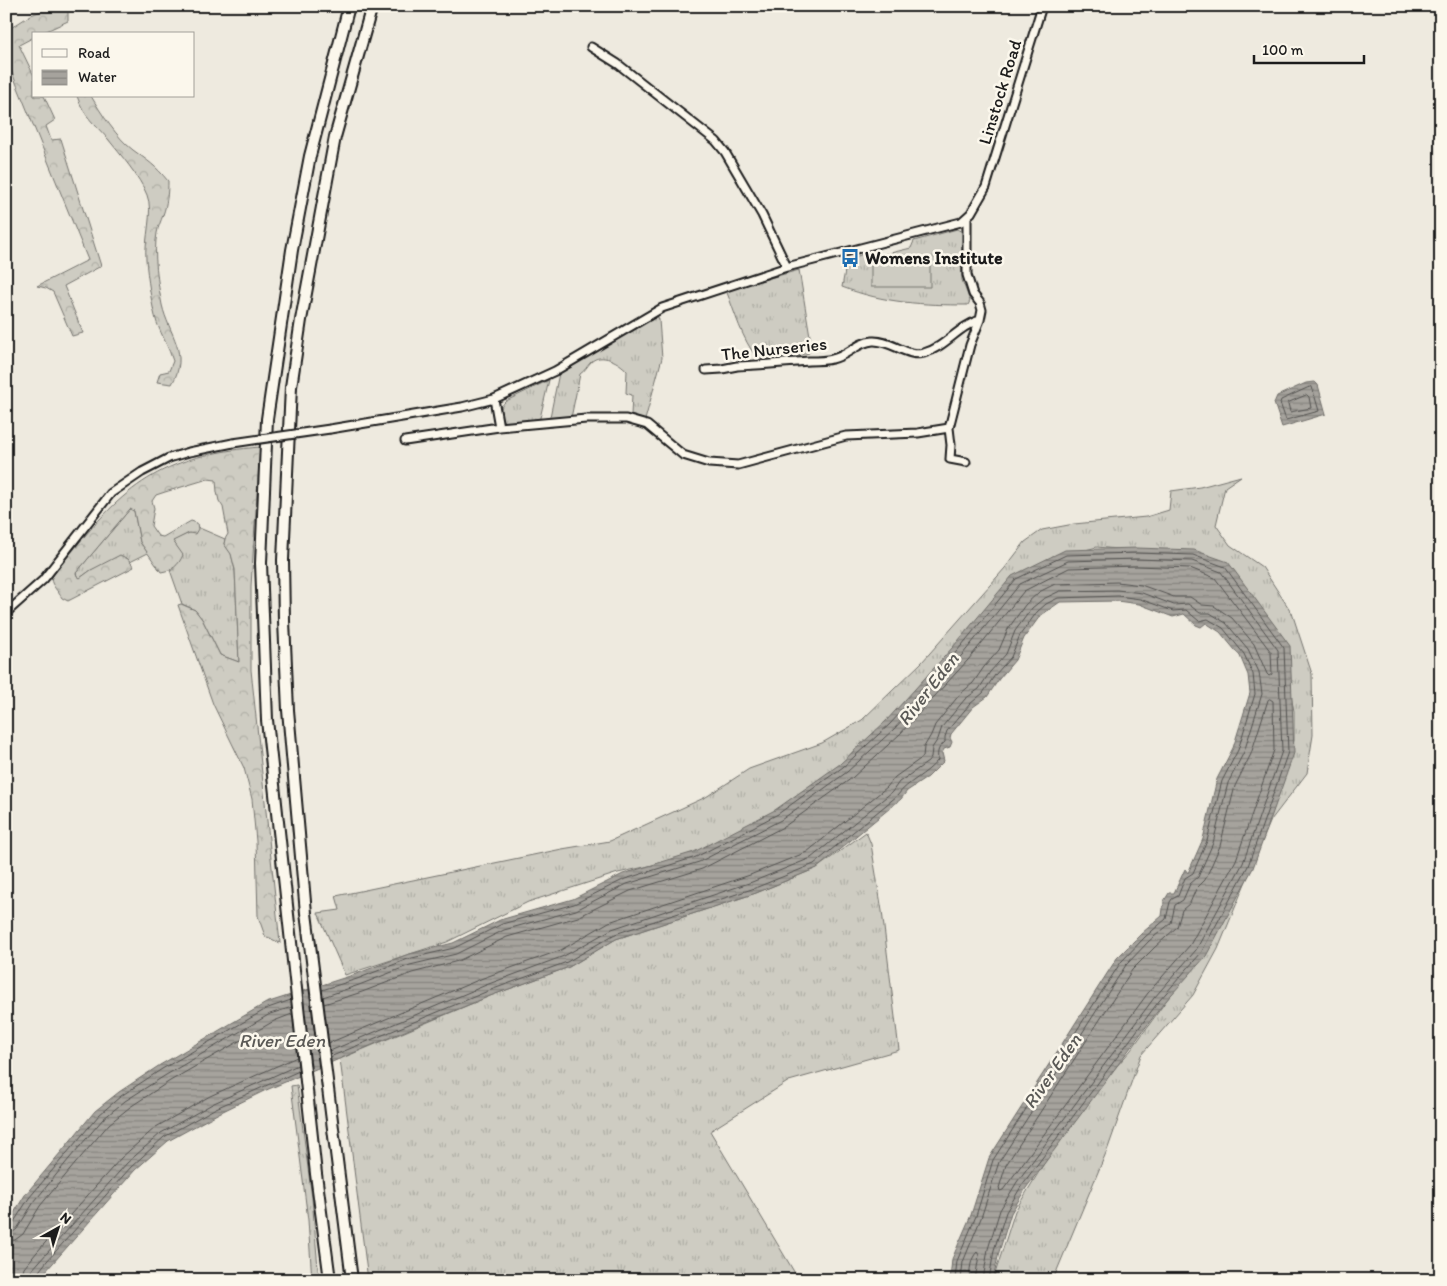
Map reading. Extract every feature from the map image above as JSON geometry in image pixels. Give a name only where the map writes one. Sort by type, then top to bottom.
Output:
[{"type":"highway","points":[[330,1280],[316,1174],[267,720],[261,563],[267,420],[292,250],[310,156],[349,6]]},
{"type":"highway","points":[[352,1280],[306,913],[288,710],[283,560],[291,387],[312,255],[335,137],[372,6]]},
{"type":"street","name":"Linstock Road","points":[[967,218],[986,187],[1042,6]]},
{"type":"street","points":[[591,46],[618,64],[716,141],[725,152],[762,215],[787,266]]},
{"type":"street","points":[[6,613],[43,580],[111,493],[142,472],[169,458],[233,443],[462,407],[494,399],[555,371],[662,308],[787,266],[954,225],[967,218],[967,276],[973,294],[980,303],[982,310],[970,345],[949,428],[950,459],[966,462]]},
{"type":"street","name":"The Nurseries","points":[[706,370],[722,370],[737,366],[832,360],[849,352],[860,343],[873,341],[886,342],[922,354],[935,349],[959,329],[971,322],[980,320]]},
{"type":"street","points":[[494,399],[499,427]]},
{"type":"street","points":[[405,441],[499,427],[586,419],[626,419],[647,425],[683,455],[709,463],[738,465],[846,436],[918,433],[949,428]]},
{"type":"green space","points":[[54,6],[68,11],[68,21],[44,32],[32,32],[32,38],[19,45],[32,72],[32,98],[45,98],[55,120],[46,126],[51,140],[61,139],[101,266],[64,286],[83,333],[72,336],[53,292],[37,286],[88,260],[6,58],[6,31],[31,15]]},
{"type":"green space","points":[[78,98],[92,98],[121,139],[155,167],[168,181],[166,203],[157,231],[156,259],[162,305],[179,353],[177,373],[172,384],[157,382],[160,373],[169,371],[173,361],[157,323],[150,291],[146,251],[150,209],[147,195],[140,181],[108,139],[86,115]]},
{"type":"green space","points":[[957,229],[963,235],[962,280],[970,301],[968,305],[888,300],[842,287],[847,260],[863,254],[870,258],[911,248],[914,241]]},
{"type":"green space","points":[[871,258],[930,258],[930,287],[871,287]]},
{"type":"green space","points":[[799,270],[810,336],[809,353],[788,358],[757,358],[743,334],[726,290]]},
{"type":"green space","points":[[658,317],[659,320],[662,358],[645,420],[631,415],[632,395],[626,393],[627,371],[620,364],[605,358],[595,359],[580,374],[571,418],[555,419],[550,417],[559,373]]},
{"type":"green space","points":[[549,380],[540,418],[522,423],[512,424],[504,422],[500,411],[506,401]]},
{"type":"green space","points":[[260,447],[251,586],[251,670],[280,943],[265,936],[258,916],[256,841],[252,799],[244,768],[213,704],[178,605],[181,604],[195,610],[202,619],[220,655],[239,662],[235,570],[231,554],[224,544],[228,534],[223,507],[217,492],[216,480],[208,479],[165,492],[156,495],[152,501],[154,508],[151,526],[158,536],[163,537],[191,521],[197,523],[198,529],[195,534],[189,533],[173,541],[183,555],[172,569],[161,572],[140,542],[134,511],[130,509],[76,573],[80,578],[120,555],[128,559],[134,567],[68,601],[62,598],[51,579],[99,520],[138,485],[180,463],[230,450]]},
{"type":"green space","points":[[1241,476],[1225,487],[1216,525],[1230,545],[1262,567],[1292,613],[1312,674],[1313,735],[1307,773],[1271,820],[1218,949],[1193,995],[1141,1055],[1108,1148],[1053,1280],[993,1280],[1015,1211],[1073,1116],[1131,1050],[1176,987],[1265,794],[1294,741],[1294,711],[1282,653],[1186,556],[1097,547],[1050,559],[905,709],[855,749],[819,790],[702,854],[618,873],[528,902],[447,942],[345,975],[318,913],[340,910],[336,896],[562,849],[610,841],[706,797],[749,769],[822,743],[862,720],[922,662],[1005,568],[1025,542],[1042,530],[1074,524],[1146,517],[1169,510],[1171,491],[1200,487]]},
{"type":"green space","points":[[130,509],[134,511],[140,542],[148,553],[130,562],[128,559],[91,570],[80,578],[77,576],[76,573]]},
{"type":"green space","points":[[197,527],[225,539],[224,544],[231,553],[235,570],[239,662],[220,655],[202,619],[195,610],[182,604],[170,570],[173,570],[172,541]]},
{"type":"green space","points":[[866,832],[871,844],[882,911],[899,1050],[789,1081],[710,1131],[799,1280],[368,1280],[340,1059],[490,996],[569,967],[616,939],[756,893],[817,868]]},
{"type":"green space","points":[[297,1085],[312,1198],[319,1280],[312,1280],[308,1220],[291,1086]]},
{"type":"water","points":[[1315,382],[1318,385],[1326,414],[1282,427],[1274,403],[1277,396],[1306,383]]},
{"type":"water","name":"River Eden","points":[[1137,548],[1194,550],[1228,562],[1290,646],[1294,753],[1253,868],[1206,956],[1163,1004],[1026,1188],[1011,1213],[993,1280],[950,1280],[952,1259],[971,1215],[989,1158],[1117,958],[1162,916],[1164,901],[1169,893],[1174,893],[1185,869],[1188,873],[1203,839],[1217,779],[1233,748],[1250,693],[1248,675],[1240,656],[1220,632],[1206,623],[1201,627],[1196,625],[1184,614],[1173,617],[1139,604],[1117,601],[1060,602],[1040,616],[1024,638],[1015,660],[987,697],[973,707],[951,734],[952,742],[950,747],[944,749],[942,753],[944,761],[928,777],[907,791],[901,799],[817,868],[756,893],[616,939],[569,967],[490,996],[412,1028],[264,1091],[219,1113],[168,1141],[135,1170],[38,1280],[6,1280],[6,1226],[25,1195],[95,1111],[119,1092],[160,1065],[266,1003],[356,974],[406,955],[453,943],[500,920],[573,899],[623,874],[694,852],[775,810],[840,764],[886,721],[953,647],[1012,576],[1065,550]]},
{"type":"place","name":"Womens Institute","points":[[850,258]]}]
